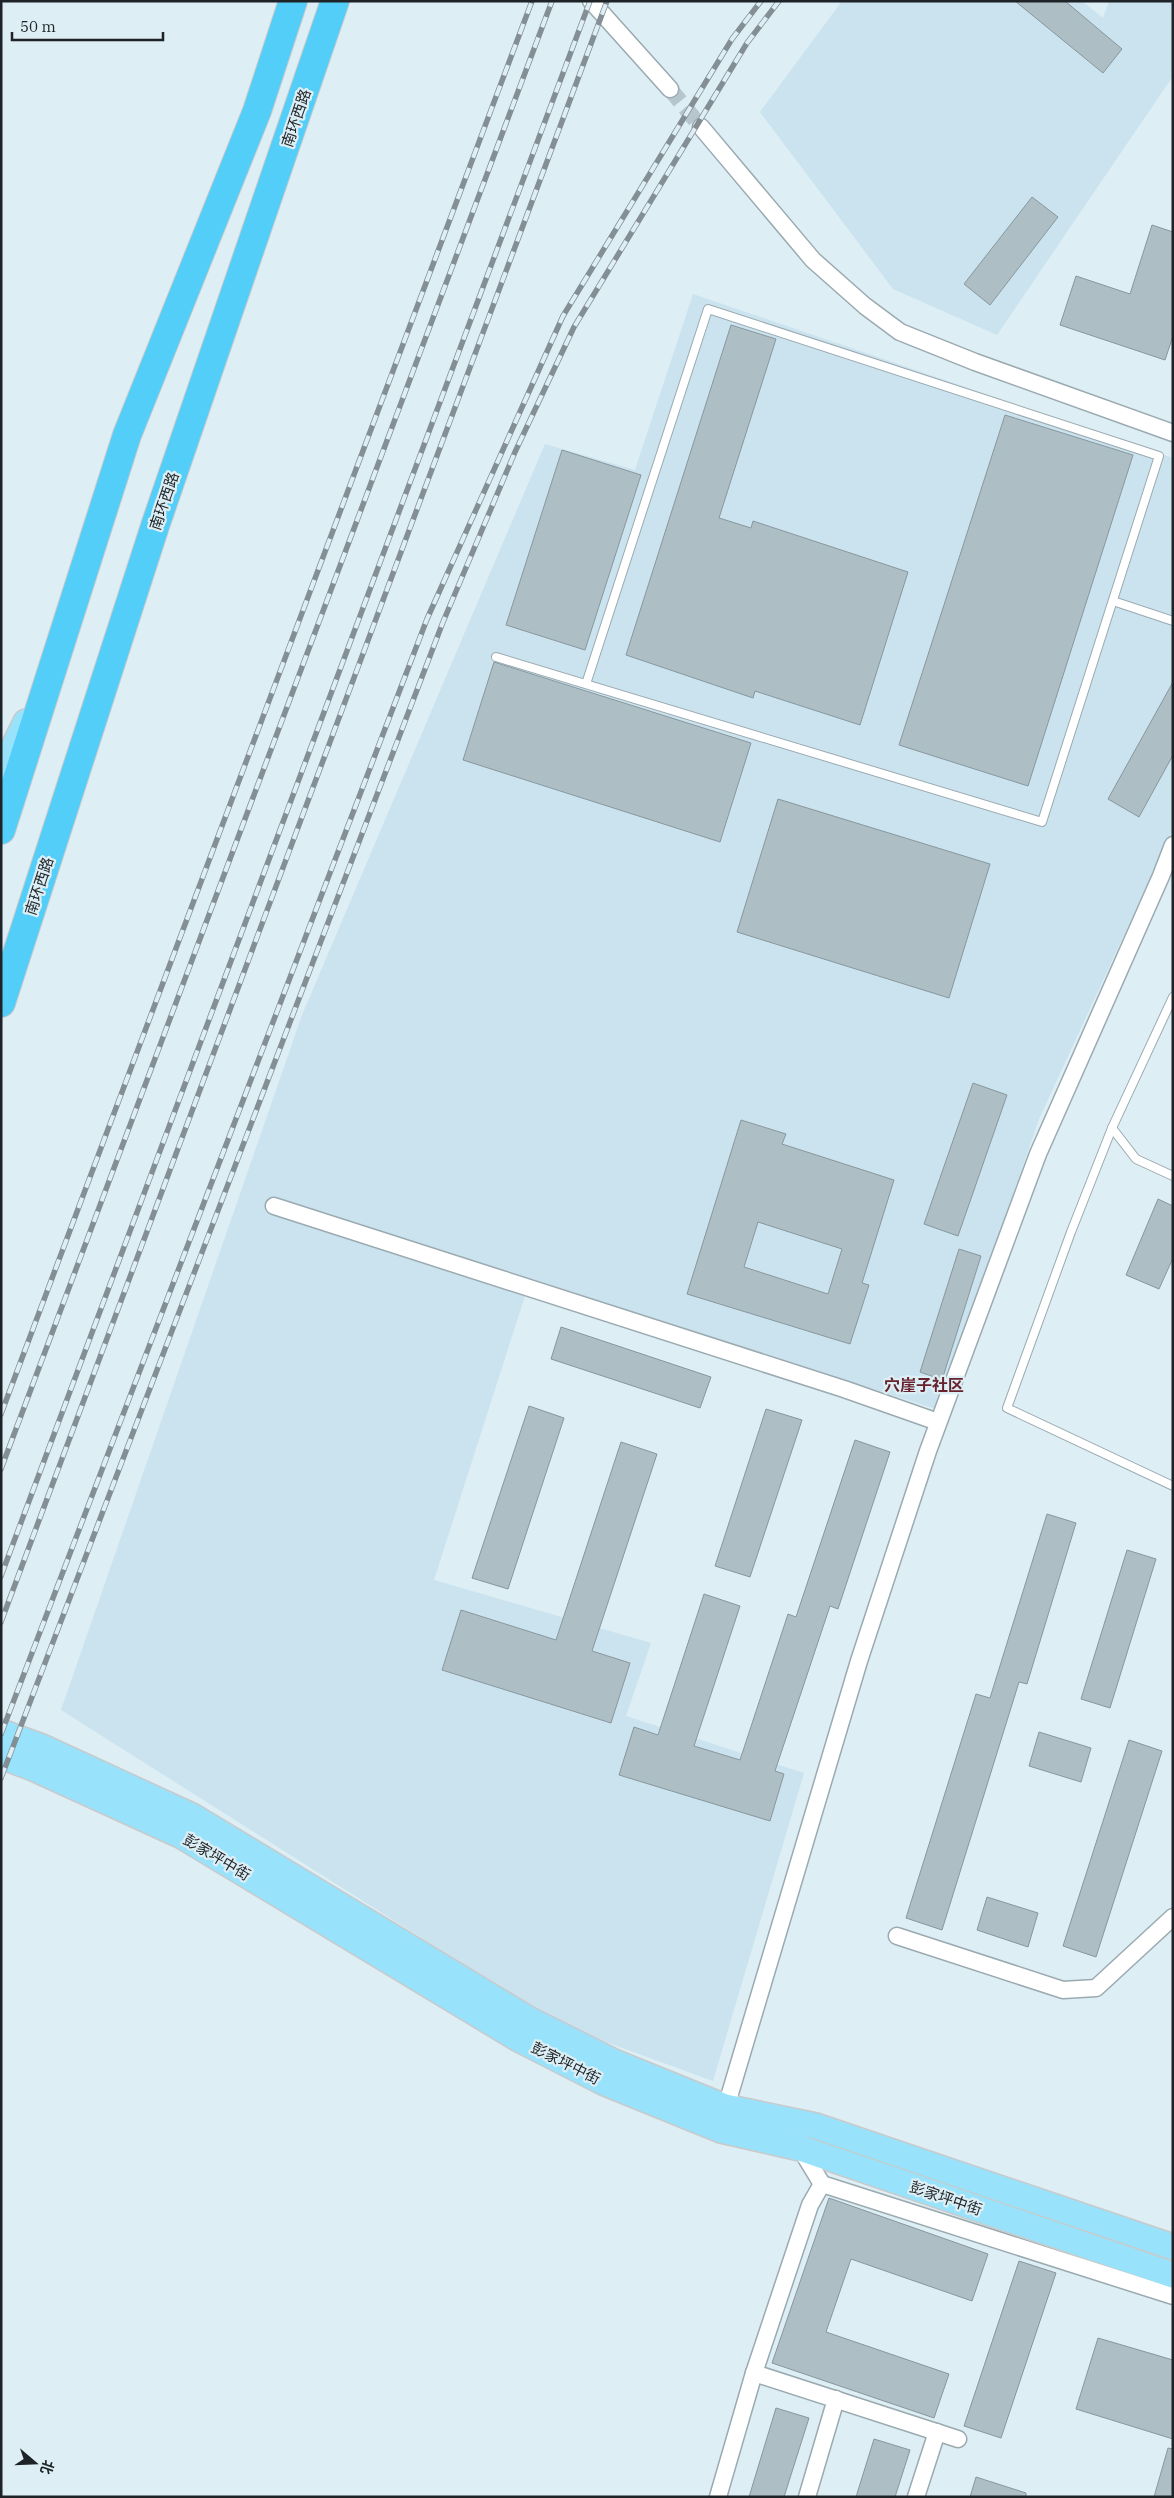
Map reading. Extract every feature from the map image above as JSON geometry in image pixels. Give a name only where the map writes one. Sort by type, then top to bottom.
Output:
[{"type":"highway","points":[[1,830],[127,435],[257,111],[293,1]]},
{"type":"highway","name":"南环西路","points":[[1,1003],[154,526],[295,122],[335,1]]},
{"type":"main road","points":[[1,773],[49,677]]},
{"type":"main road","name":"彭家坪中街","points":[[1,1732],[42,1747],[192,1816],[528,2019],[723,2119],[816,2126],[1173,2247]]},
{"type":"main road","name":"彭家坪中街","points":[[1,1756],[33,1768],[182,1836],[517,2038],[560,2062],[605,2083],[723,2119],[800,2148],[1173,2275]]},
{"type":"street","points":[[591,1],[670,89]]},
{"type":"street","points":[[701,127],[813,260],[865,306],[900,332],[975,362],[1173,433]]},
{"type":"street","points":[[723,2119],[859,1661],[938,1422],[1038,1154],[1173,845]]},
{"type":"street","points":[[274,1206],[844,1389],[938,1422]]},
{"type":"street","points":[[897,1936],[1063,1990],[1096,1988],[1173,1917]]},
{"type":"street","points":[[800,2148],[822,2184],[1173,2296]]},
{"type":"street","points":[[718,2497],[754,2373],[810,2205],[822,2184]]},
{"type":"street","points":[[754,2373],[958,2439]]},
{"type":"street","points":[[807,2497],[836,2399]]},
{"type":"street","points":[[916,2497],[937,2432]]},
{"type":"lane","points":[[496,656],[586,684],[1042,822],[1159,456],[708,309],[586,684]]},
{"type":"lane","points":[[1113,601],[1173,621]]},
{"type":"lane","points":[[1173,997],[1112,1128],[1071,1232],[1007,1408],[1173,1486]]},
{"type":"lane","points":[[1112,1128],[1136,1159],[1173,1176]]},
{"type":"shaded area","points":[[842,1],[1082,1],[1103,18],[1109,1],[1173,1],[1173,74],[1169,72],[1173,76],[997,335],[893,289],[760,112]]},
{"type":"shaded area","points":[[693,294],[1173,458],[1173,829],[1039,1119],[939,1410],[530,1280],[434,1580],[651,1643],[626,1716],[804,1773],[713,2081],[559,2025],[61,1710],[302,1015],[545,444],[635,470]]},
{"type":"building","points":[[1015,1],[1065,1],[1122,49],[1103,73]]},
{"type":"building","points":[[1032,197],[1058,217],[990,305],[964,284]]},
{"type":"building","points":[[1152,225],[1173,232],[1173,336],[1165,360],[1060,325],[1076,276],[1130,294]]},
{"type":"building","points":[[731,325],[776,339],[719,518],[751,528],[753,521],[908,572],[860,725],[755,691],[753,698],[626,655]]},
{"type":"building","points":[[1005,415],[1133,455],[1028,786],[899,745]]},
{"type":"building","points":[[562,450],[641,475],[585,650],[506,625]]},
{"type":"building","points":[[494,662],[751,743],[720,842],[463,760]]},
{"type":"building","points":[[1173,682],[1173,755],[1139,817],[1108,799]]},
{"type":"building","points":[[778,799],[990,864],[949,998],[737,932]]},
{"type":"building","points":[[973,1083],[1007,1095],[958,1236],[924,1224]]},
{"type":"building","points":[[741,1120],[786,1134],[782,1144],[894,1180],[862,1283],[869,1285],[850,1344],[687,1294]],"holes":[[[758,1222],[842,1249],[828,1294],[744,1267]]]},
{"type":"building","points":[[1158,1199],[1173,1206],[1173,1258],[1159,1289],[1126,1275]]},
{"type":"building","points":[[959,1249],[981,1256],[942,1380],[920,1372]]},
{"type":"building","points":[[561,1327],[711,1377],[700,1408],[551,1359]]},
{"type":"building","points":[[529,1406],[564,1418],[508,1589],[472,1578]]},
{"type":"building","points":[[766,1409],[802,1420],[750,1577],[715,1566]]},
{"type":"building","points":[[855,1440],[890,1452],[838,1609],[830,1606],[775,1771],[784,1774],[770,1821],[619,1775],[634,1727],[658,1735],[704,1594],[740,1606],[694,1746],[740,1760],[788,1614],[796,1617]]},
{"type":"building","points":[[621,1442],[657,1454],[592,1651],[630,1663],[611,1723],[442,1670],[461,1610],[556,1640]]},
{"type":"building","points":[[1047,1514],[1076,1523],[1027,1684],[1019,1682],[942,1930],[906,1918],[976,1694],[990,1698]]},
{"type":"building","points":[[1127,1550],[1156,1559],[1110,1708],[1081,1699]]},
{"type":"building","points":[[1039,1732],[1091,1748],[1081,1782],[1029,1766]]},
{"type":"building","points":[[1129,1740],[1162,1751],[1096,1957],[1063,1946]]},
{"type":"building","points":[[987,1897],[1038,1913],[1028,1947],[977,1930]]},
{"type":"building","points":[[829,2198],[988,2254],[972,2301],[851,2259],[826,2332],[949,2374],[934,2418],[772,2363]]},
{"type":"building","points":[[1019,2261],[1056,2273],[1001,2438],[964,2426]]},
{"type":"building","points":[[1098,2338],[1173,2360],[1173,2439],[1076,2409]]},
{"type":"building","points":[[776,2408],[809,2418],[784,2497],[749,2497]]},
{"type":"building","points":[[874,2439],[910,2450],[895,2497],[856,2497]]},
{"type":"building","points":[[1168,2448],[1173,2449],[1173,2497],[1154,2497]]},
{"type":"building","points":[[976,2477],[1026,2493],[1026,2497],[970,2497]]},
{"type":"tunnel","points":[[670,89],[701,127]]},
{"type":"railway","points":[[1,1414],[532,1]]},
{"type":"railway","points":[[1,1469],[552,1]]},
{"type":"railway","points":[[1,1576],[590,1]]},
{"type":"railway","points":[[1,1622],[607,1]]},
{"type":"railway","points":[[1,1734],[427,619],[563,316],[732,39],[761,1]]},
{"type":"railway","points":[[1,1778],[443,622],[515,452],[574,327],[747,43],[779,1]]},
{"type":"district","name":"穴崖子社区","points":[[924,1385]]}]
